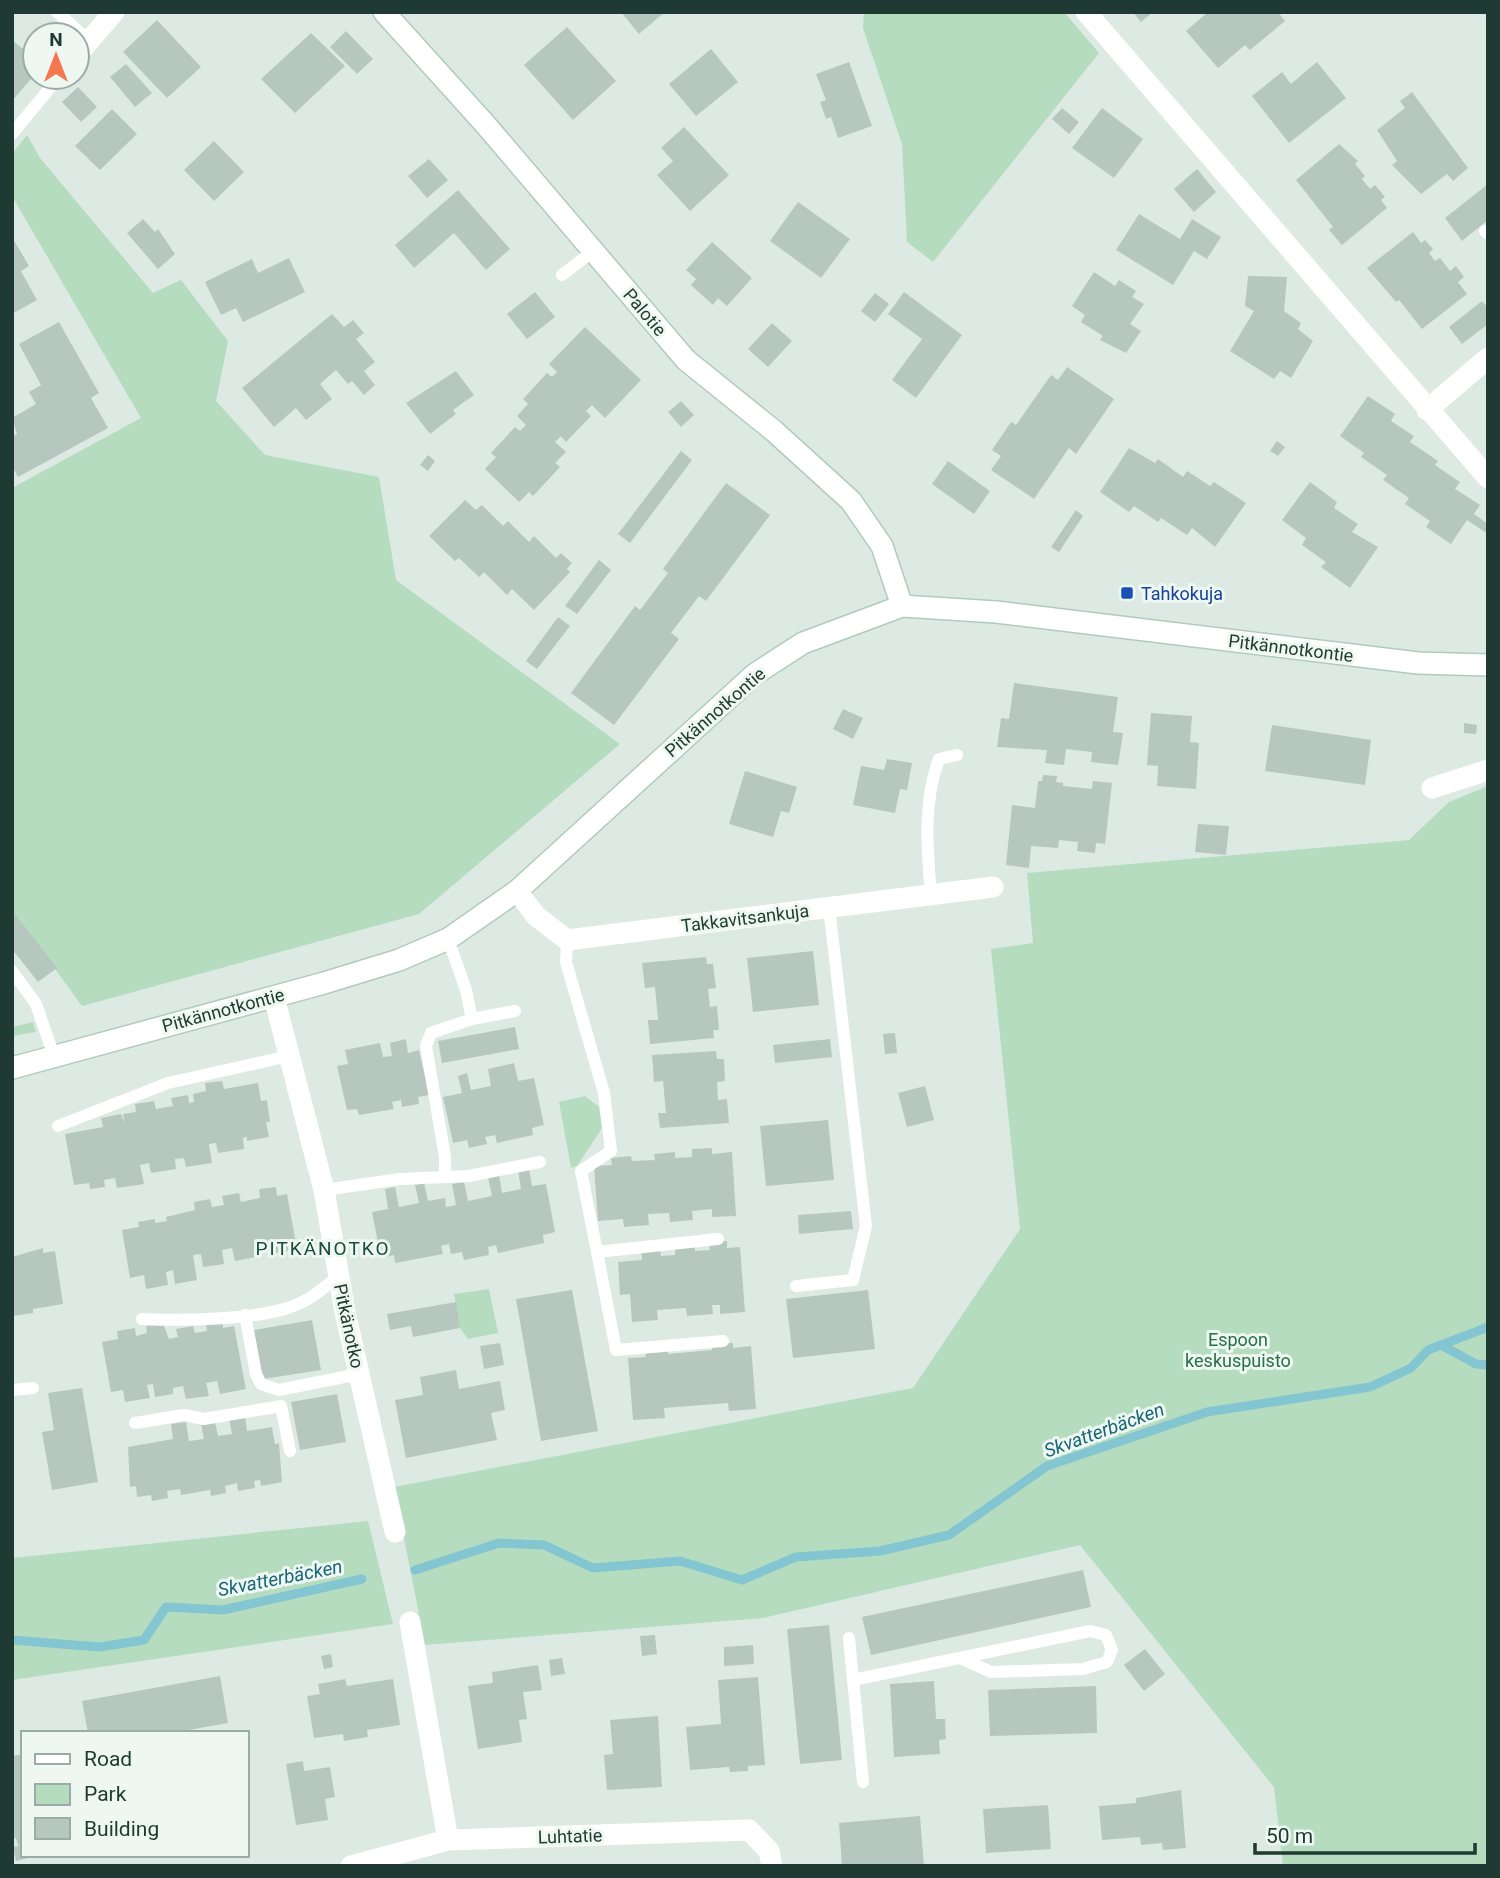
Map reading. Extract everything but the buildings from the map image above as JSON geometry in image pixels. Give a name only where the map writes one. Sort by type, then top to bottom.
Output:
[{"type":"street","points":[[91,39],[114,12]]},
{"type":"street","name":"Palotie","points":[[384,12],[686,360],[774,431],[852,501],[883,546],[902,606]]},
{"type":"street","points":[[1086,12],[1488,478]]},
{"type":"street","points":[[1427,410],[1488,358]]},
{"type":"street","name":"Pitkännotkontie","points":[[12,1068],[399,960],[447,939],[517,891],[755,674],[803,643],[902,606],[996,612],[1418,663],[1488,665]]},
{"type":"street","points":[[1432,788],[1488,770]]},
{"type":"street","name":"Takkavitsankuja","points":[[567,940],[993,887]]},
{"type":"street","points":[[517,891],[536,916],[567,940]]},
{"type":"street","name":"Pitkänotko","points":[[274,997],[324,1190],[338,1276],[395,1532]]},
{"type":"street","points":[[410,1622],[448,1840]]},
{"type":"street","name":"Luhtatie","points":[[351,1866],[448,1840],[749,1830],[769,1851],[772,1866]]},
{"type":"lane","points":[[12,134],[47,91]]},
{"type":"lane","points":[[562,275],[593,251]]},
{"type":"lane","points":[[931,895],[926,843],[933,776],[939,759],[957,755]]},
{"type":"lane","points":[[796,1286],[853,1280],[866,1226],[829,907]]},
{"type":"lane","points":[[447,939],[466,990],[472,1019]]},
{"type":"lane","points":[[567,940],[566,962],[604,1093],[611,1151],[581,1171],[616,1350],[723,1341]]},
{"type":"lane","points":[[12,971],[36,1004],[54,1056]]},
{"type":"lane","points":[[445,1177],[445,1157],[426,1046],[431,1033],[472,1019],[515,1011]]},
{"type":"lane","points":[[58,1126],[168,1083],[289,1056]]},
{"type":"lane","points":[[324,1190],[400,1179],[469,1176],[540,1162]]},
{"type":"lane","points":[[597,1252],[718,1239]]},
{"type":"lane","points":[[142,1320],[177,1321],[245,1315],[297,1305],[338,1276]]},
{"type":"lane","points":[[245,1315],[256,1374],[261,1384],[279,1390],[359,1374]]},
{"type":"lane","points":[[12,1390],[33,1388]]},
{"type":"lane","points":[[279,1390],[289,1451]]},
{"type":"lane","points":[[135,1423],[184,1415],[204,1419],[281,1406]]},
{"type":"lane","points":[[853,1680],[1090,1631],[1106,1635],[1111,1641],[1112,1650],[1107,1662],[1083,1669],[991,1672],[960,1658]]},
{"type":"lane","points":[[849,1638],[863,1782]]},
{"type":"green space","points":[[864,12],[1064,12],[1099,53],[933,262],[907,242],[902,144],[863,28]]},
{"type":"green space","points":[[27,135],[40,158],[153,293],[181,280],[228,341],[216,401],[265,455],[379,477],[396,580],[620,744],[419,914],[82,1006],[12,910],[12,488],[141,418],[12,196],[12,154]]},
{"type":"green space","name":"Espoon keskuspuisto","points":[[1488,786],[1488,1866],[1283,1866],[1274,1787],[1080,1545],[763,1618],[425,1645],[394,1487],[913,1388],[1020,1229],[991,949],[1033,943],[1027,873],[1409,840],[1449,802]]},
{"type":"green space","points":[[33,1022],[36,1032],[12,1036],[12,1027]]},
{"type":"green space","points":[[585,1096],[599,1107],[602,1128],[577,1166],[571,1168],[559,1102]]},
{"type":"green space","points":[[489,1289],[498,1333],[468,1339],[460,1328],[454,1294]]},
{"type":"green space","points":[[368,1521],[393,1624],[12,1680],[12,1558]]},
{"type":"waterway","name":"Skvatterbäcken","points":[[415,1570],[499,1543],[544,1545],[593,1568],[680,1561],[742,1580],[796,1557],[880,1551],[949,1535],[1047,1466],[1207,1412],[1370,1387],[1411,1368],[1428,1350],[1488,1327]]},
{"type":"waterway","points":[[1441,1345],[1476,1364],[1488,1365]]},
{"type":"waterway","name":"Skvatterbäcken","points":[[12,1640],[99,1647],[144,1640],[166,1607],[223,1610],[362,1579]]},
{"type":"place","name":"Tahkokuja","points":[[1127,593]]},
{"type":"district","name":"PITKÄNOTKO","points":[[323,1248]]}]
